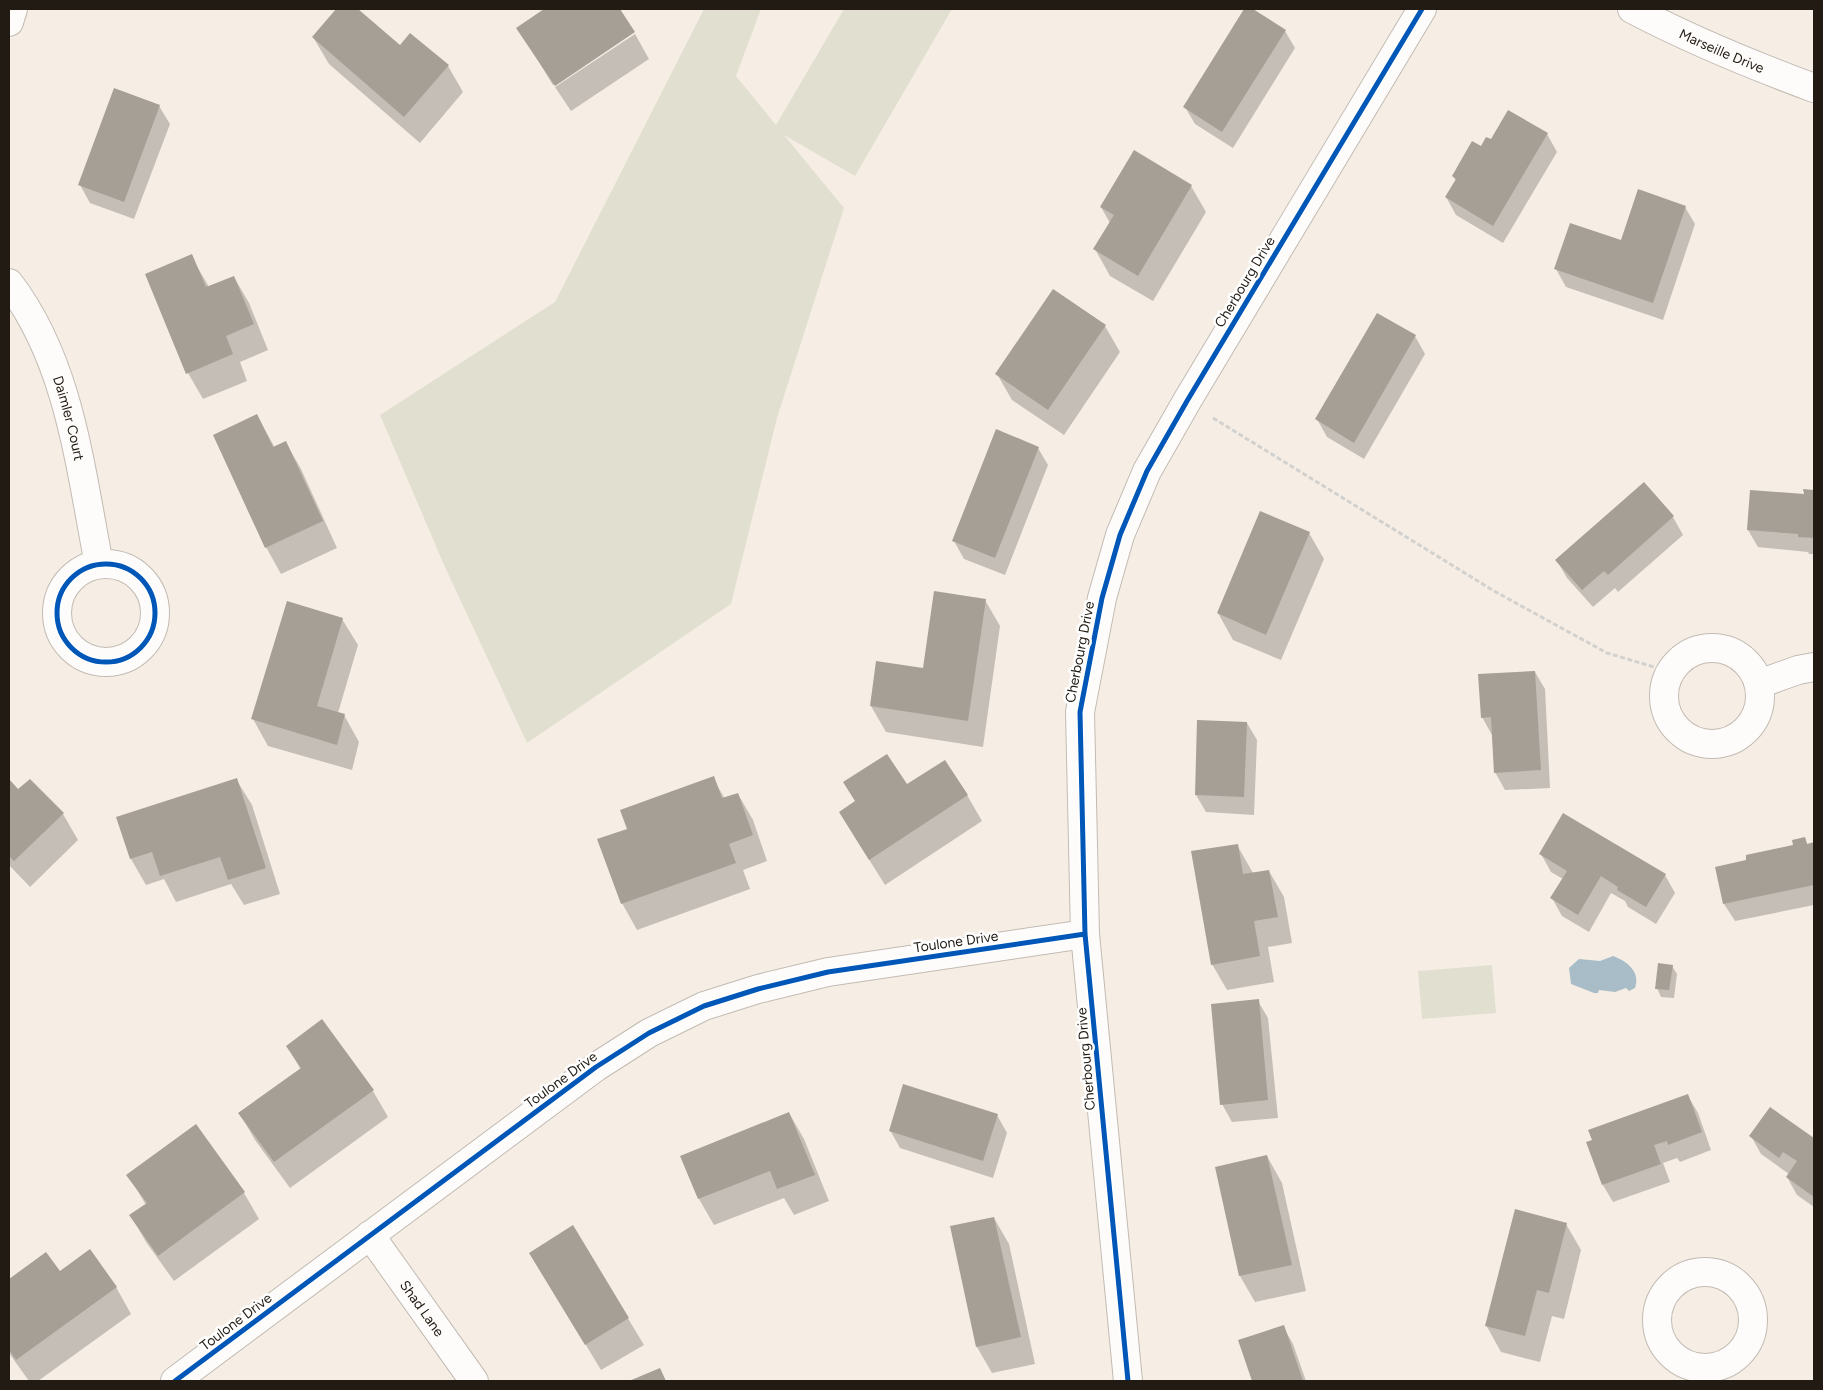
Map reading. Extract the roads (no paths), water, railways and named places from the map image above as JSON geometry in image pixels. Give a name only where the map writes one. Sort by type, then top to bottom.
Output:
[{"type":"street","points":[[9,22],[13,9]]},
{"type":"street","name":"Cherbourg Drive","points":[[1128,1381],[1086,934],[1080,712],[1102,598],[1120,535],[1147,471],[1422,9]]},
{"type":"street","name":"Marseille Drive","points":[[1632,9],[1671,30],[1746,63],[1814,88]]},
{"type":"street","name":"Daimler Court","points":[[9,283],[43,338],[60,382],[73,433],[99,564]]},
{"type":"street","points":[[1709,648],[1725,650],[1740,657],[1752,669],[1759,684],[1760,701],[1756,717],[1746,730],[1732,740],[1716,744],[1699,743],[1684,735],[1672,723],[1665,708],[1664,692],[1669,675],[1678,661],[1692,652],[1709,648]]},
{"type":"street","points":[[1759,684],[1798,670],[1814,667]]},
{"type":"street","name":"Toulone Drive","points":[[175,1381],[596,1067],[649,1033],[704,1006],[758,989],[828,972],[1086,934]]},
{"type":"street","name":"Shad Lane","points":[[370,1234],[474,1381]]},
{"type":"water","points":[[1613,956],[1628,964],[1634,972],[1636,977],[1635,988],[1629,991],[1626,988],[1615,992],[1599,990],[1598,993],[1594,993],[1571,984],[1569,968],[1579,959],[1600,961]]}]
